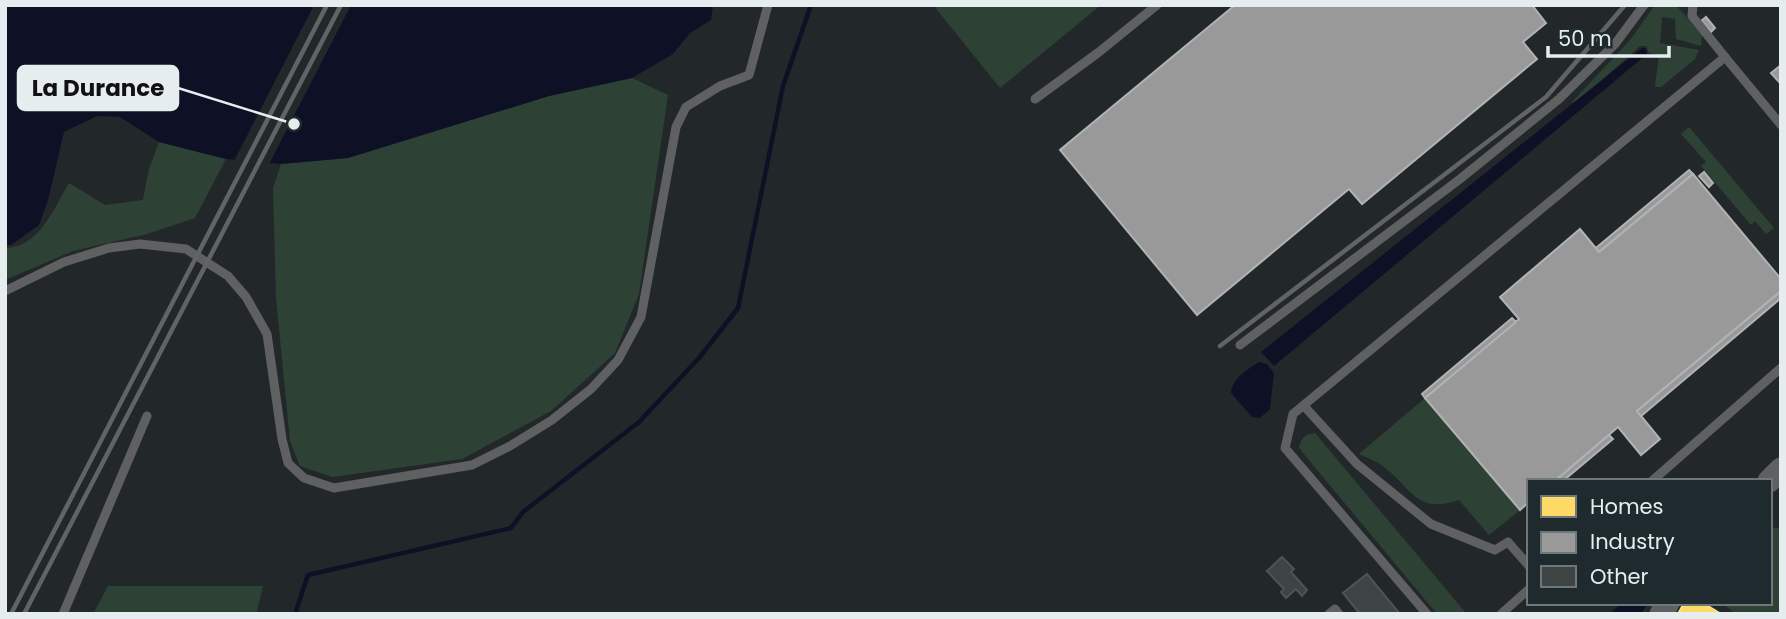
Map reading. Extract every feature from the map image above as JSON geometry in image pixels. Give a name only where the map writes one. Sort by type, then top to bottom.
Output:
[{"type":"lane","points":[[5,291],[64,262],[109,248],[141,244],[186,249],[228,276],[246,297],[267,334],[288,463],[304,478],[334,488],[472,465],[552,421],[591,389],[618,360],[641,317],[676,127],[686,107],[720,86],[748,75],[768,5]]},
{"type":"lane","points":[[1035,99],[1157,5]]},
{"type":"lane","points":[[1240,345],[1460,179],[1559,99],[1615,44],[1644,5]]},
{"type":"lane","points":[[1693,5],[1692,16],[1781,125]]},
{"type":"lane","points":[[1427,614],[1285,448],[1293,414],[1725,57]]},
{"type":"lane","points":[[1654,479],[1781,368]]},
{"type":"lane","points":[[1304,406],[1357,464],[1431,524],[1495,550],[1508,542],[1527,564]]},
{"type":"lane","points":[[63,614],[147,416]]},
{"type":"lane","points":[[1501,614],[1527,591]]},
{"type":"lane","points":[[1329,614],[1335,609],[1339,614]]},
{"type":"green space","points":[[935,5],[1101,5],[1000,88]]},
{"type":"green space","points":[[1655,5],[1676,5],[1702,35],[1701,46],[1676,39],[1675,19],[1662,17],[1660,43],[1699,50],[1695,59],[1661,87],[1655,87],[1659,55],[1649,53],[1646,46],[1640,46],[1575,104],[1572,102],[1630,40]]},
{"type":"green space","points":[[632,78],[668,95],[639,294],[615,353],[551,411],[462,459],[332,477],[300,466],[290,441],[276,298],[273,188],[281,164],[348,158],[549,96]]},
{"type":"green space","points":[[1689,127],[1774,228],[1766,234],[1755,221],[1751,225],[1701,166],[1706,162],[1681,134]]},
{"type":"green space","points":[[159,142],[226,159],[195,218],[147,234],[73,251],[5,280],[5,248],[17,246],[36,234],[51,215],[69,183],[105,205],[143,200],[149,169]]},
{"type":"green space","points":[[1425,398],[1520,510],[1489,535],[1459,500],[1445,504],[1424,502],[1381,465],[1359,454]]},
{"type":"green space","points":[[1315,433],[1465,614],[1437,614],[1303,453],[1299,447],[1301,441],[1306,435]]},
{"type":"green space","points":[[1772,527],[1781,529],[1781,614],[1736,614],[1725,605],[1772,605]]},
{"type":"green space","points":[[108,586],[263,586],[256,614],[93,614]]},
{"type":"water","points":[[5,5],[713,5],[711,20],[690,33],[673,54],[632,78],[549,96],[348,158],[281,164],[226,159],[159,142],[120,117],[97,116],[64,132],[48,200],[39,225],[11,245],[5,245]]},
{"type":"water","points":[[1642,48],[1646,48],[1647,54],[1274,366],[1261,352]]},
{"type":"water","points":[[1259,362],[1267,364],[1274,373],[1270,409],[1260,418],[1252,417],[1231,393],[1237,379]]},
{"type":"water","points":[[1620,605],[1647,605],[1641,614],[1609,614]]},
{"type":"pier","points":[[314,5],[351,5],[268,166],[233,163]]},
{"type":"building: Homes","points":[[1683,605],[1706,605],[1721,614],[1683,614],[1679,612]]},
{"type":"building: Industry","points":[[1235,5],[1532,5],[1546,23],[1523,42],[1537,59],[1362,204],[1349,189],[1197,315],[1060,150]]},
{"type":"building: Industry","points":[[1706,17],[1715,28],[1711,32],[1701,21]]},
{"type":"building: Industry","points":[[1781,65],[1781,84],[1771,73]]},
{"type":"building: Industry","points":[[1689,170],[1693,174],[1599,252],[1596,248]]},
{"type":"building: Industry","points":[[1704,172],[1713,183],[1709,187],[1699,176]]},
{"type":"building: Industry","points":[[1693,174],[1781,279],[1781,291],[1637,411],[1660,439],[1641,455],[1618,427],[1557,479],[1527,479],[1527,504],[1520,510],[1425,398],[1519,319],[1500,297],[1580,229],[1599,252]]},
{"type":"building: Industry","points":[[1781,291],[1781,298],[1641,416],[1637,411]]},
{"type":"building: Industry","points":[[1512,318],[1516,322],[1425,398],[1422,394]]},
{"type":"building: Industry","points":[[1609,435],[1613,439],[1565,479],[1557,479]]},
{"type":"building: Other","points":[[1282,557],[1294,569],[1291,572],[1307,590],[1302,596],[1296,589],[1286,598],[1281,592],[1284,589],[1267,571]]},
{"type":"building: Other","points":[[1367,574],[1400,614],[1360,614],[1343,593]]},
{"type":"waterway","points":[[295,614],[308,575],[511,528],[523,512],[639,422],[699,358],[738,308],[783,86],[811,5]]},
{"type":"railway","points":[[11,614],[327,5]]},
{"type":"railway","points":[[24,614],[341,5]]},
{"type":"railway","points":[[1220,346],[1546,97],[1625,5]]},
{"type":"place","name":"La Durance","points":[[294,124]]}]
